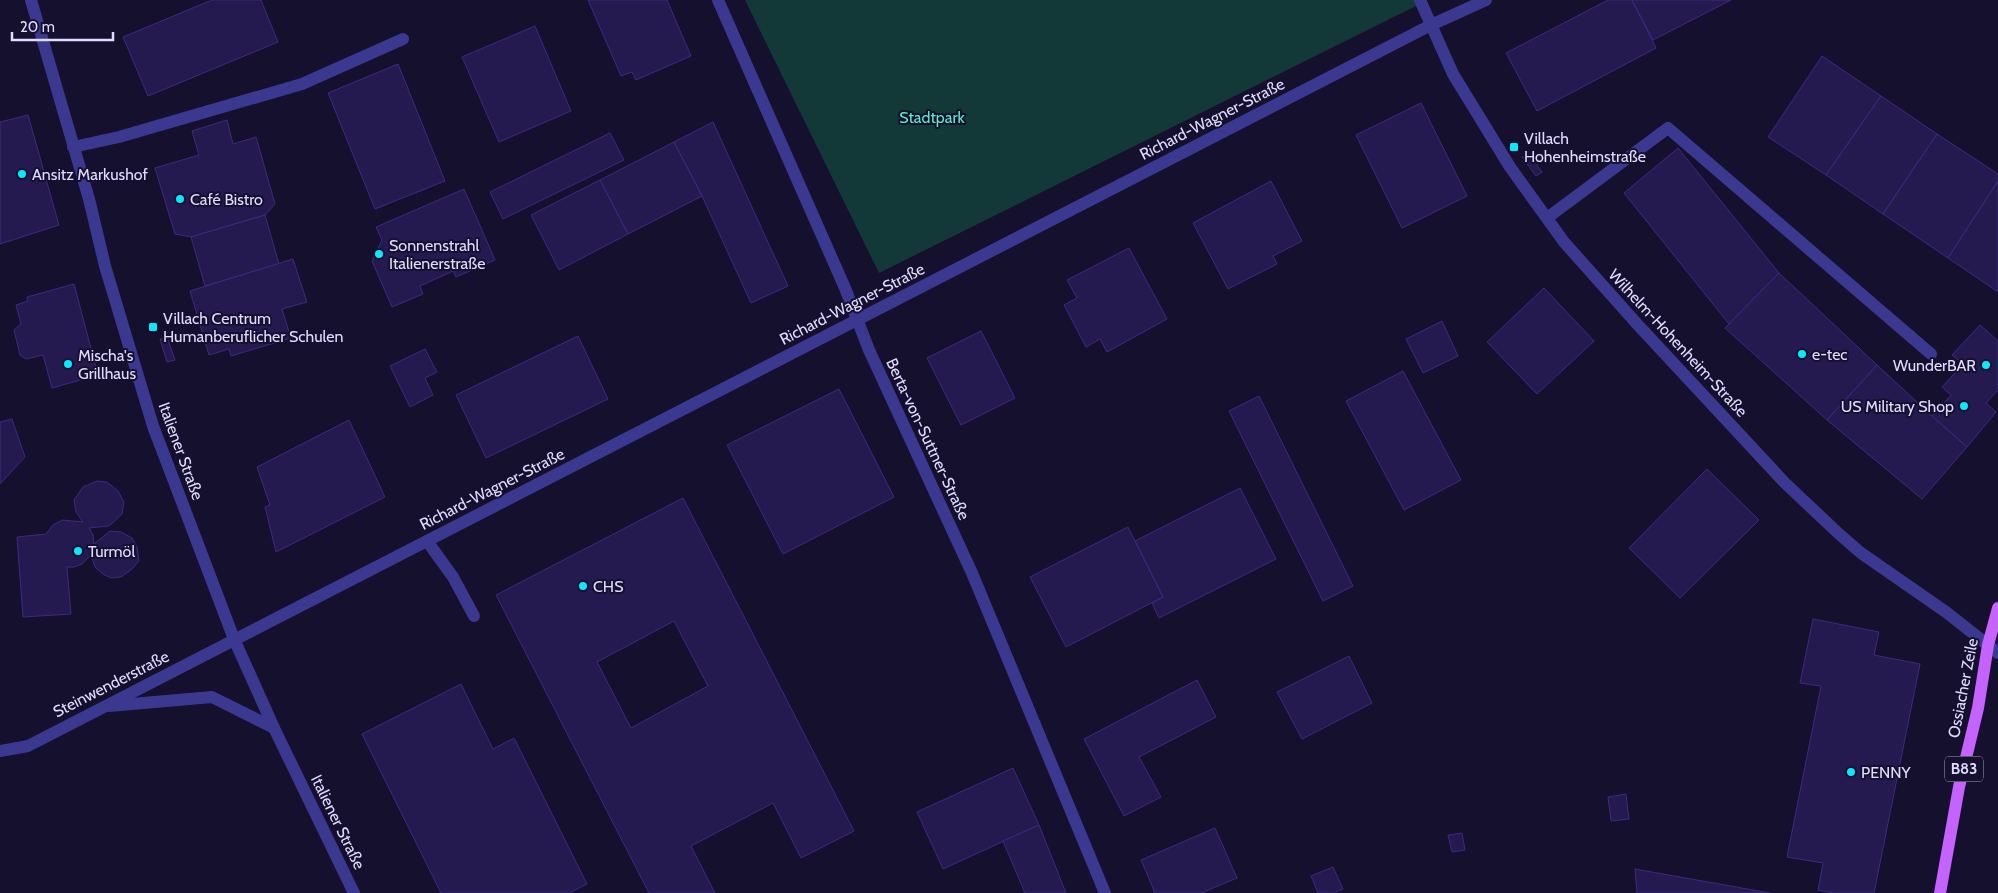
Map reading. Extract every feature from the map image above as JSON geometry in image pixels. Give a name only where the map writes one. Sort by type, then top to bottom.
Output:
[{"type":"main road","name":"Ossiacher Zeile","points":[[1940,893],[1959,787],[1978,708],[1988,645],[1998,608]]},
{"type":"street","name":"Italiener Straße","points":[[31,0],[89,199],[105,266],[153,426],[234,639],[274,728],[354,893]]},
{"type":"street","name":"Berta-von-Suttner-Straße","points":[[718,0],[858,319],[869,350],[972,573],[1105,893]]},
{"type":"street","name":"Wilhelm-Hohenheim-Straße","points":[[1420,0],[1453,74],[1510,168],[1564,242],[1785,483],[1861,553],[1946,612],[1998,654]]},
{"type":"street","name":"Richard-Wagner-Straße","points":[[234,639],[1431,25],[1486,0]]},
{"type":"street","points":[[73,147],[119,137],[302,84],[403,39]]},
{"type":"street","points":[[1546,218],[1668,128],[1931,354]]},
{"type":"street","points":[[427,540],[453,577],[474,616]]},
{"type":"street","name":"Steinwenderstraße","points":[[0,751],[28,746],[234,639]]},
{"type":"street","points":[[104,706],[212,697],[274,728]]},
{"type":"green space","name":"Stadtpark","points":[[745,0],[1420,0],[1422,3],[879,273]]},
{"type":"building","points":[[212,0],[261,0],[278,42],[148,96],[123,37]]},
{"type":"building","points":[[588,0],[667,0],[691,56],[636,80],[632,72],[621,76]]},
{"type":"building","points":[[1608,0],[1632,0],[1656,48],[1537,111],[1506,53]]},
{"type":"building","points":[[1632,0],[1731,0],[1653,40]]},
{"type":"building","points":[[535,26],[571,111],[499,142],[462,57]]},
{"type":"building","points":[[1822,56],[1881,96],[1826,175],[1768,137]]},
{"type":"building","points":[[398,64],[445,181],[375,209],[328,93]]},
{"type":"building","points":[[1881,96],[1937,134],[1883,214],[1826,175]]},
{"type":"building","points":[[1421,103],[1467,196],[1402,228],[1356,135]]},
{"type":"building","name":"Ansitz Markushof","points":[[28,115],[59,225],[0,244],[0,122]]},
{"type":"building","points":[[227,120],[233,144],[256,137],[275,204],[265,215],[191,237],[175,234],[155,168],[199,155],[192,131]]},
{"type":"building","points":[[713,122],[788,286],[751,303],[702,196],[674,142]]},
{"type":"building","points":[[610,133],[624,160],[503,219],[490,192]]},
{"type":"building","points":[[1937,134],[1998,174],[1998,181],[1948,258],[1883,214]]},
{"type":"building","points":[[674,142],[702,196],[628,234],[600,180]]},
{"type":"building","points":[[1678,148],[1779,273],[1729,324],[1624,193]]},
{"type":"building","points":[[1528,153],[1542,172],[1536,176],[1522,157]]},
{"type":"building","points":[[600,180],[628,234],[559,270],[531,215]]},
{"type":"building","points":[[1271,181],[1302,241],[1273,256],[1277,264],[1228,289],[1193,223]]},
{"type":"building","points":[[1998,181],[1998,292],[1948,258]]},
{"type":"building","points":[[464,189],[495,260],[456,277],[453,271],[420,286],[423,294],[392,307],[372,261],[382,240],[376,227]]},
{"type":"building","points":[[265,215],[279,264],[205,286],[191,237]]},
{"type":"building","points":[[1129,248],[1167,319],[1107,352],[1100,339],[1086,347],[1064,305],[1077,298],[1067,280]]},
{"type":"building","points":[[293,259],[307,302],[282,309],[291,338],[231,356],[229,349],[209,355],[190,291]]},
{"type":"building","points":[[1779,273],[1877,365],[1827,420],[1725,328]]},
{"type":"building","points":[[74,284],[98,375],[52,388],[43,355],[26,359],[20,355],[14,330],[21,324],[16,305],[28,301],[27,297]]},
{"type":"building","points":[[1544,288],[1594,341],[1537,394],[1487,342]]},
{"type":"building","points":[[1442,321],[1458,356],[1423,373],[1406,339]]},
{"type":"building","points":[[1980,325],[1998,341],[1998,390],[1986,403],[1996,412],[1967,447],[1932,416],[1951,395],[1942,387],[1963,364],[1952,355]]},
{"type":"building","points":[[981,331],[1015,398],[961,425],[927,358]]},
{"type":"building","points":[[578,336],[608,399],[486,458],[456,395]]},
{"type":"building","points":[[167,337],[175,360],[167,362],[160,339]]},
{"type":"building","points":[[425,349],[437,372],[425,378],[433,395],[410,407],[390,366]]},
{"type":"building","points":[[1877,365],[1967,447],[1922,499],[1827,420]]},
{"type":"building","points":[[1403,371],[1461,480],[1404,510],[1346,401]]},
{"type":"building","points":[[839,389],[894,497],[783,554],[727,445]]},
{"type":"building","points":[[1259,396],[1353,586],[1323,601],[1229,411]]},
{"type":"building","points":[[12,419],[25,457],[0,484],[0,422]]},
{"type":"building","points":[[349,420],[385,497],[276,552],[265,507],[270,505],[257,467]]},
{"type":"building","points":[[1707,469],[1759,520],[1680,598],[1629,548]]},
{"type":"building","name":"Turmöl","points":[[97,481],[107,482],[118,491],[124,502],[122,514],[109,526],[89,528],[93,535],[94,544],[110,531],[121,532],[132,538],[137,547],[139,561],[121,577],[112,578],[104,575],[95,567],[91,555],[82,564],[67,567],[71,614],[23,617],[17,537],[46,534],[53,525],[62,520],[83,522],[76,512],[74,500],[83,487]]},
{"type":"building","points":[[1240,488],[1276,559],[1159,618],[1152,603],[1163,597],[1135,541]]},
{"type":"building","points":[[683,498],[854,831],[801,858],[773,803],[691,846],[715,893],[649,893],[496,595]],"holes":[[[674,621],[708,686],[631,728],[597,662]]]},
{"type":"building","points":[[1128,527],[1163,597],[1066,647],[1030,577]]},
{"type":"building","name":"PENNY","points":[[1813,619],[1879,632],[1874,655],[1920,664],[1874,893],[1834,893],[1818,890],[1823,863],[1787,857],[1821,686],[1800,683]]},
{"type":"building","points":[[1349,656],[1372,703],[1302,739],[1277,692]]},
{"type":"building","points":[[1197,680],[1216,717],[1139,757],[1161,797],[1124,816],[1084,739]]},
{"type":"building","points":[[461,684],[493,749],[514,738],[587,884],[569,893],[441,893],[362,734]]},
{"type":"building","points":[[1013,768],[1039,825],[943,869],[917,812]]},
{"type":"building","points":[[1626,794],[1629,819],[1611,821],[1608,797]]},
{"type":"building","points":[[1039,825],[1066,893],[1025,893],[1003,841]]},
{"type":"building","points":[[1215,828],[1237,878],[1201,893],[1155,893],[1141,860]]},
{"type":"building","points":[[1462,833],[1465,850],[1452,852],[1448,835]]},
{"type":"building","points":[[1333,867],[1343,889],[1333,893],[1318,893],[1311,876]]},
{"type":"building","points":[[1635,869],[1770,893],[1637,893]]},
{"type":"place","name":"Villach Hohenheimstraße","points":[[1514,147]]},
{"type":"place","name":"Ansitz Markushof","points":[[22,174]]},
{"type":"place","name":"Café Bistro","points":[[180,199]]},
{"type":"place","name":"Sonnenstrahl Italienerstraße","points":[[379,254]]},
{"type":"place","name":"Villach Centrum Humanberuflicher Schulen","points":[[153,327]]},
{"type":"place","name":"e-tec","points":[[1802,354]]},
{"type":"place","name":"Mischa's Grillhaus","points":[[68,364]]},
{"type":"place","name":"WunderBAR","points":[[1986,365]]},
{"type":"place","name":"US Military Shop","points":[[1964,406]]},
{"type":"place","name":"Turmöl","points":[[78,551]]},
{"type":"place","name":"CHS","points":[[583,586]]},
{"type":"place","name":"PENNY","points":[[1851,772]]}]
